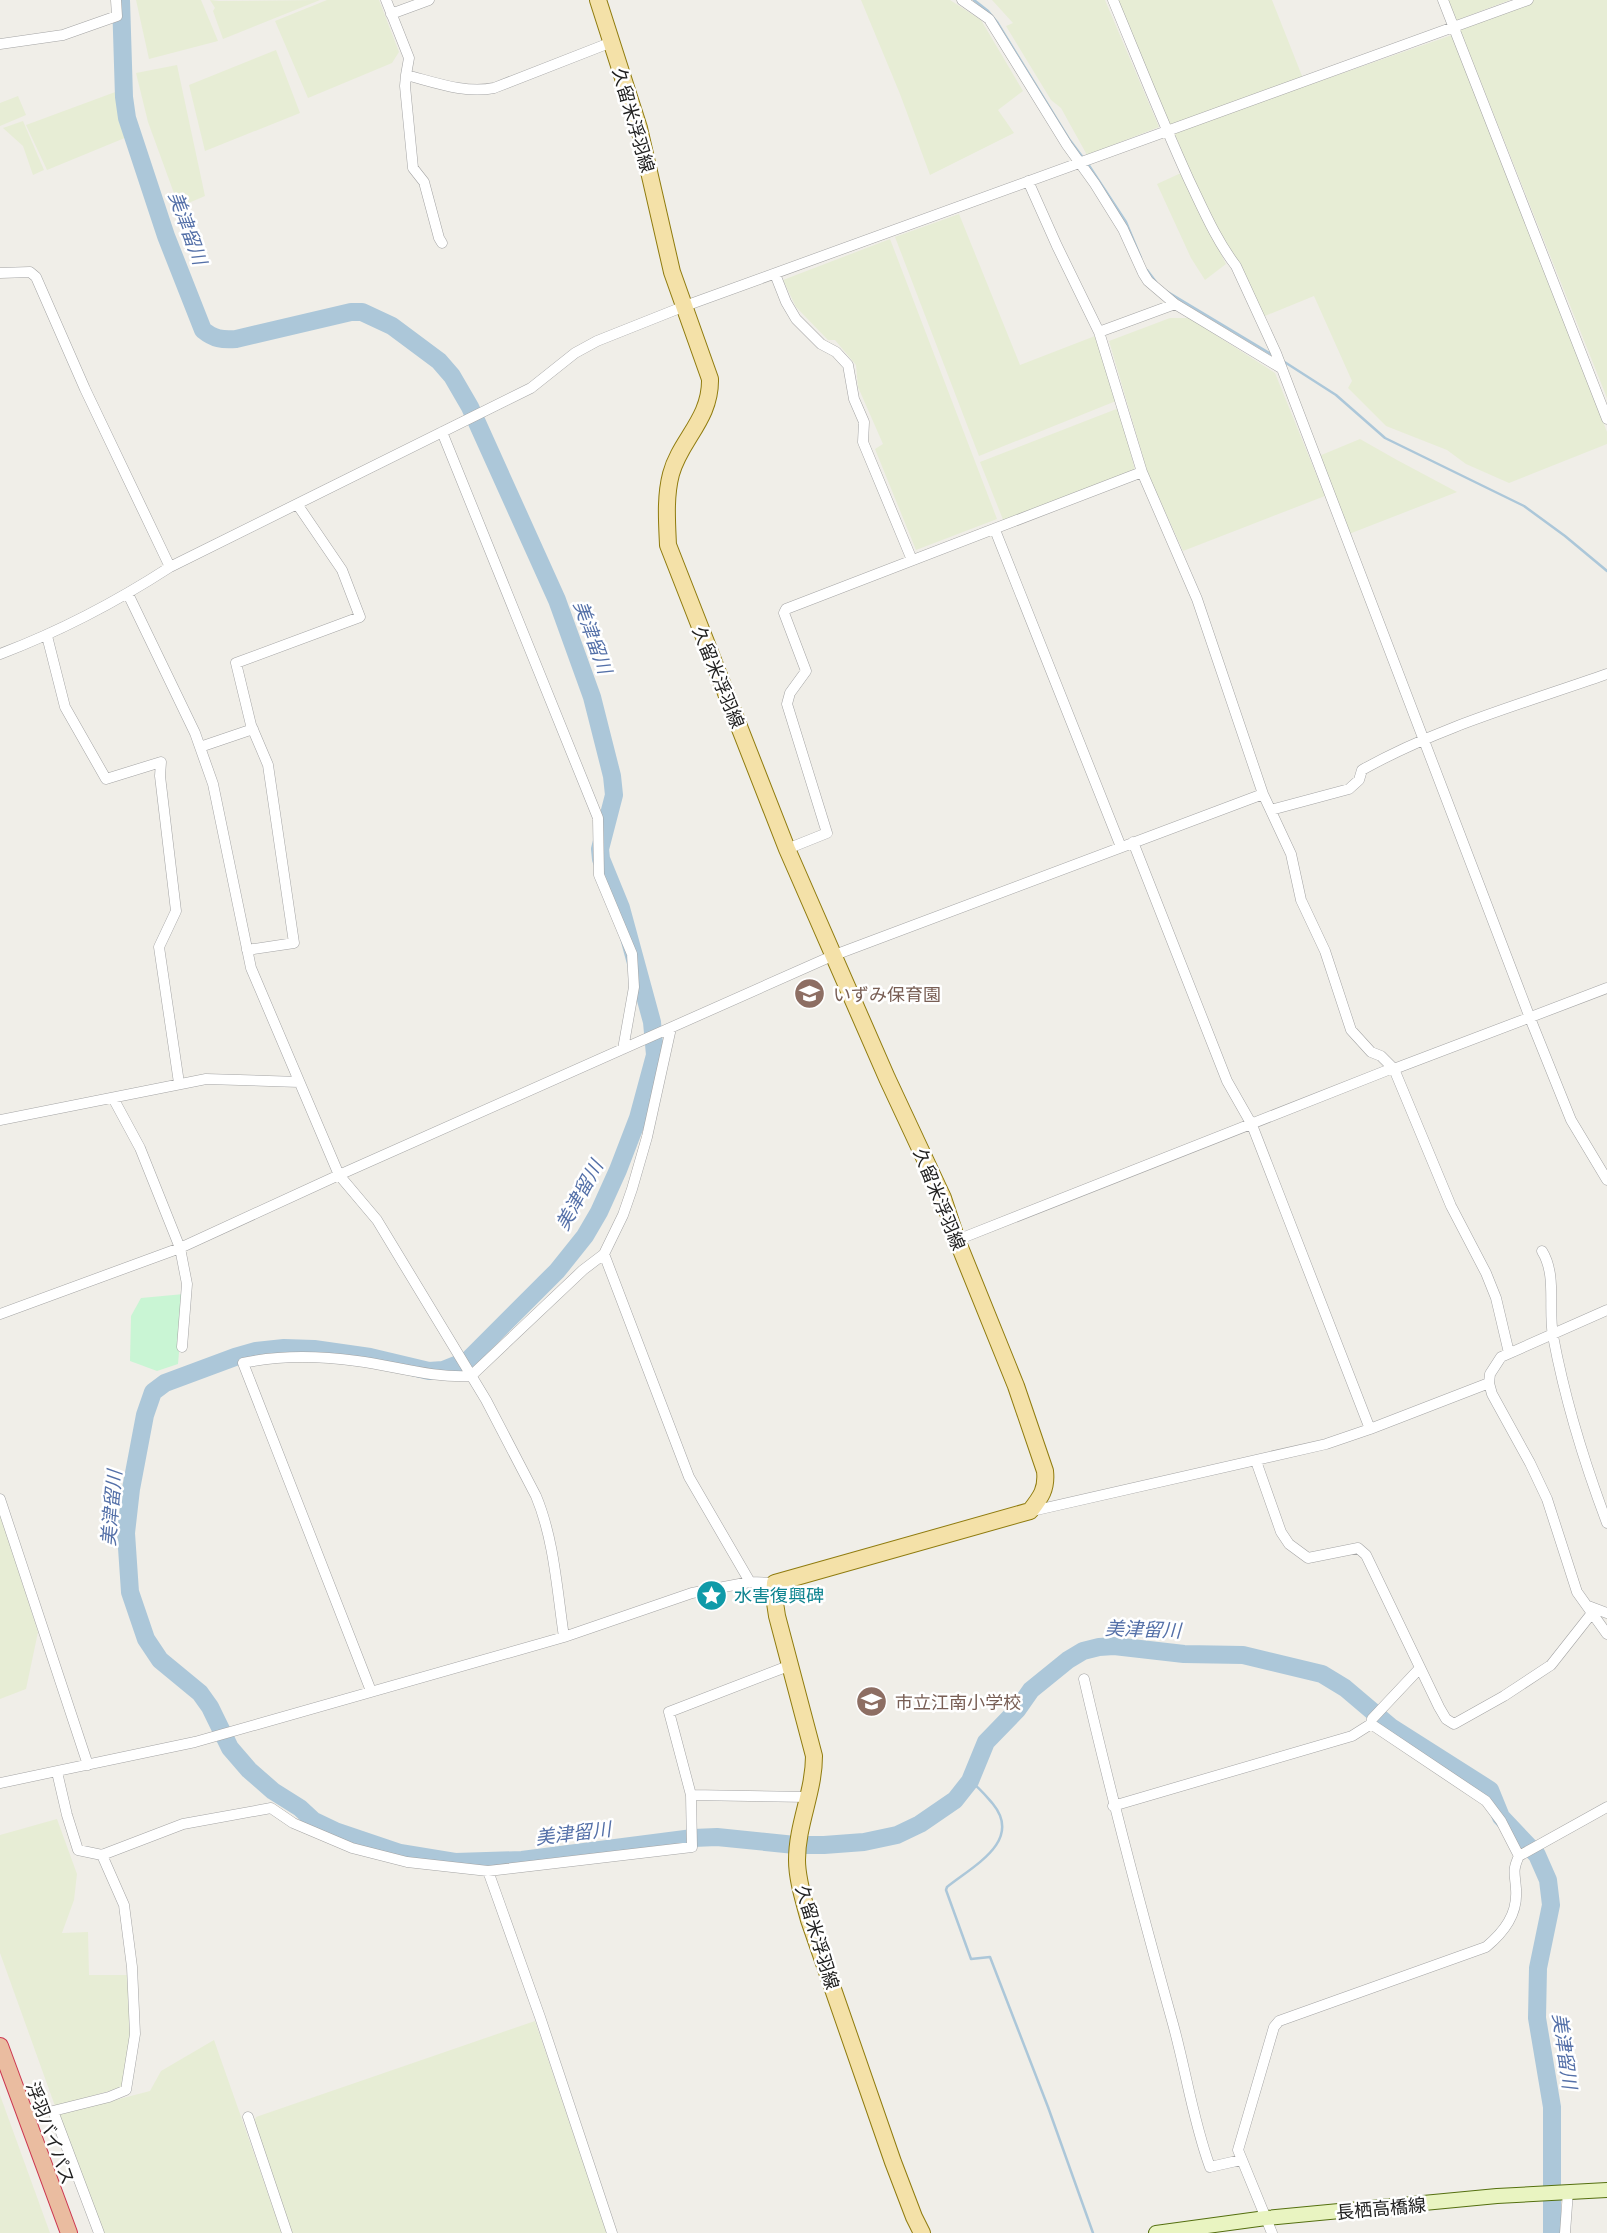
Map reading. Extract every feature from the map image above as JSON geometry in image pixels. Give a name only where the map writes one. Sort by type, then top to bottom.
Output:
[{"type":"highway","name":"浮羽バイパス","points":[[0,2046],[69,2233]]},
{"type":"main road","name":"久留米浮羽線","points":[[598,0],[639,128],[672,272],[710,379],[706,408],[671,472],[667,498],[668,545],[787,849],[832,956],[943,1198],[957,1240],[1016,1386],[1047,1483],[1043,1494],[1030,1511]]},
{"type":"main road","points":[[775,1583],[1030,1511]]},
{"type":"main road","name":"久留米浮羽線","points":[[775,1583],[777,1616],[814,1756],[814,1777],[797,1861],[809,1920],[893,2162],[922,2233]]},
{"type":"main road","name":"長栖高橋線","points":[[1156,2233],[1266,2218],[1516,2195],[1607,2190]]},
{"type":"street","points":[[2,39],[63,35],[117,16],[116,0]]},
{"type":"street","points":[[386,0],[408,55],[405,86],[413,168],[424,182],[442,243]]},
{"type":"street","points":[[391,14],[429,0]]},
{"type":"street","points":[[962,0],[989,19],[1083,161],[1123,229],[1148,281],[1175,304],[1279,361]]},
{"type":"street","points":[[1113,0],[1166,130],[1206,215],[1236,266],[1279,361],[1530,1018],[1571,1120],[1607,1181]]},
{"type":"street","points":[[1443,0],[1607,419]]},
{"type":"street","points":[[0,654],[47,636],[128,594],[170,566],[531,388],[586,347],[685,306],[1528,0]]},
{"type":"street","points":[[406,75],[449,86],[484,90],[612,42]]},
{"type":"street","points":[[1028,181],[1099,332],[1142,472],[1196,599],[1263,793],[1291,854],[1301,900],[1325,951],[1351,1030],[1371,1052],[1381,1056],[1394,1068],[1451,1206],[1486,1273],[1496,1298],[1509,1353]]},
{"type":"street","points":[[0,273],[30,272],[36,277],[85,389],[170,566]]},
{"type":"street","points":[[775,274],[796,319],[821,344],[836,352],[848,365],[854,399],[864,422],[863,442],[912,560]]},
{"type":"street","points":[[1099,332],[1175,304]]},
{"type":"street","points":[[442,432],[598,817],[598,875],[632,954],[634,987],[623,1049]]},
{"type":"street","points":[[787,849],[827,833],[787,704],[790,694],[806,671],[784,613],[786,609],[1142,472]]},
{"type":"street","points":[[247,950],[294,943],[268,765],[253,729],[236,663],[360,617],[342,570],[297,504]]},
{"type":"street","points":[[995,530],[1121,847]]},
{"type":"street","points":[[128,594],[200,747],[213,784],[251,968],[339,1175],[377,1220],[521,1465],[542,1510],[564,1637]]},
{"type":"street","points":[[47,636],[65,707],[106,779],[161,762],[160,776],[176,911],[159,947],[179,1083]]},
{"type":"street","points":[[1271,810],[1349,789],[1359,780],[1362,770],[1389,755],[1607,674]]},
{"type":"street","points":[[200,747],[253,729]]},
{"type":"street","points":[[0,1314],[180,1248],[832,956],[1263,793]]},
{"type":"street","points":[[1133,842],[1227,1082],[1252,1125],[1370,1429]]},
{"type":"street","points":[[957,1240],[1394,1068],[1607,988]]},
{"type":"street","points":[[372,1691],[243,1363],[270,1357],[357,1361],[445,1377],[469,1374],[583,1270],[604,1255],[623,1215],[647,1137],[671,1028]]},
{"type":"street","points":[[0,1120],[206,1079],[299,1082]]},
{"type":"street","points":[[113,1098],[140,1148],[180,1248],[187,1284],[182,1347]]},
{"type":"street","points":[[1542,1251],[1549,1263],[1553,1334],[1584,1460],[1607,1523]]},
{"type":"street","points":[[604,1255],[689,1476],[750,1582]]},
{"type":"street","points":[[1607,1310],[1501,1357],[1493,1367],[1489,1383],[1492,1394],[1547,1499],[1577,1592],[1607,1634]]},
{"type":"street","points":[[1030,1511],[1326,1444],[1489,1383]]},
{"type":"street","points":[[1256,1461],[1281,1532],[1289,1544],[1308,1558],[1358,1548],[1366,1555],[1446,1719],[1454,1724],[1551,1665],[1590,1609]]},
{"type":"street","points":[[0,1499],[88,1765]]},
{"type":"street","points":[[0,1783],[195,1742],[247,1725],[564,1637],[692,1593],[750,1582],[775,1583]]},
{"type":"street","points":[[1590,1609],[1607,1613]]},
{"type":"street","points":[[57,1772],[78,1850],[102,1855],[183,1824],[271,1808],[293,1823],[352,1849],[407,1862],[488,1871],[692,1847],[691,1796],[669,1712],[791,1665]]},
{"type":"street","points":[[1113,1806],[1352,1736],[1371,1721],[1420,1668]]},
{"type":"street","points":[[1084,1679],[1113,1806],[1181,2053],[1203,2147],[1210,2167],[1241,2160]]},
{"type":"street","points":[[1371,1721],[1486,1801],[1522,1855]]},
{"type":"street","points":[[691,1796],[809,1797]]},
{"type":"street","points":[[1272,2233],[1238,2150],[1274,2027],[1279,2021],[1486,1947],[1499,1936],[1512,1917],[1516,1891],[1513,1870],[1522,1855],[1607,1807]]},
{"type":"street","points":[[99,2233],[53,2111],[126,2090],[135,2034],[132,1968],[124,1905],[102,1855]]},
{"type":"street","points":[[488,1871],[612,2233]]},
{"type":"street","points":[[248,2117],[287,2233]]},
{"type":"street","points":[[1565,2233],[1568,2192]]},
{"type":"green space","points":[[136,0],[201,0],[218,41],[149,59]]},
{"type":"green space","points":[[210,0],[320,0],[223,39],[213,11],[215,8]]},
{"type":"green space","points":[[327,0],[379,0],[399,52],[392,63],[308,98],[275,21]]},
{"type":"green space","points":[[861,0],[950,0],[981,20],[1023,91],[998,110],[1014,133],[930,175]]},
{"type":"green space","points":[[992,0],[1105,0],[1159,127],[1087,155],[1061,108],[1051,100],[1006,26],[1013,23]]},
{"type":"green space","points":[[1113,0],[1272,0],[1304,81],[1166,130]]},
{"type":"green space","points":[[1443,0],[1510,0],[1452,22]]},
{"type":"green space","points":[[1534,0],[1607,0],[1607,398],[1460,30]]},
{"type":"green space","points":[[1452,35],[1607,432],[1607,444],[1509,483],[1466,464],[1447,450],[1386,426],[1348,388],[1352,381],[1314,296],[1260,318],[1216,234],[1174,132]]},
{"type":"green space","points":[[276,50],[300,113],[205,151],[189,85]]},
{"type":"green space","points":[[177,65],[205,196],[179,207],[148,122],[136,73]]},
{"type":"green space","points":[[118,91],[132,135],[47,170],[26,125]]},
{"type":"green space","points":[[18,96],[26,115],[0,126],[0,103]]},
{"type":"green space","points":[[23,121],[44,170],[33,175],[23,146],[3,128]]},
{"type":"green space","points":[[1181,173],[1226,264],[1205,280],[1191,258],[1157,184]]},
{"type":"green space","points":[[959,214],[1020,365],[1095,336],[1116,401],[979,456],[895,237]]},
{"type":"green space","points":[[890,239],[997,519],[916,550],[875,449],[883,444],[858,387],[856,365],[835,340],[828,340],[796,307],[783,280]]},
{"type":"green space","points":[[1170,318],[1189,318],[1275,373],[1325,496],[1183,551],[1148,474],[1109,341]]},
{"type":"green space","points":[[1119,408],[1135,470],[1004,522],[980,462]]},
{"type":"green space","points":[[1360,439],[1457,492],[1349,534],[1319,456]]},
{"type":"green space","points":[[184,1294],[178,1364],[157,1371],[130,1361],[131,1316],[141,1298]]},
{"type":"green space","points":[[0,1514],[38,1632],[26,1689],[0,1699]]},
{"type":"green space","points":[[57,1819],[77,1874],[74,1900],[62,1933],[88,1932],[89,1975],[128,1975],[133,2034],[124,2087],[55,2106],[0,1953],[0,1835]]},
{"type":"green space","points":[[535,2021],[607,2233],[291,2233],[253,2124],[256,2117]]},
{"type":"green space","points":[[214,2040],[282,2233],[103,2233],[58,2115],[150,2091],[161,2071]]},
{"type":"green space","points":[[0,2095],[50,2233],[0,2233]]},
{"type":"waterway","name":"美津留川","points":[[121,0],[127,118],[166,236],[203,330],[218,338],[236,339],[351,312],[362,312],[392,326],[439,361],[452,376],[470,407],[557,600],[592,697],[612,776],[614,795],[600,849],[601,859],[621,908],[652,1022],[655,1055],[638,1118],[618,1170],[585,1236],[557,1271],[468,1360],[443,1370],[429,1371],[370,1357],[314,1349],[284,1348],[256,1351],[235,1357],[165,1383],[153,1392],[145,1415],[126,1533],[130,1592],[146,1639],[160,1660],[200,1693],[230,1748],[249,1770],[314,1821],[400,1853],[455,1862],[522,1860],[693,1838],[717,1837],[795,1845],[824,1845],[864,1842],[897,1835],[920,1824],[955,1800],[970,1781],[986,1742],[1017,1710],[1031,1690],[1068,1660],[1083,1651],[1099,1647],[1114,1646],[1184,1654],[1243,1655],[1322,1674],[1345,1688],[1391,1727],[1490,1790],[1501,1817],[1537,1855],[1548,1880],[1551,1905],[1538,1968],[1537,2018],[1552,2107],[1552,2233]]},
{"type":"waterway","points":[[974,0],[997,22],[1084,159]]},
{"type":"waterway","points":[[1088,164],[1126,222],[1141,258]]},
{"type":"waterway","points":[[1147,270],[1156,282]]},
{"type":"waterway","points":[[1166,291],[1274,356]]},
{"type":"waterway","points":[[1283,361],[1336,395],[1385,438],[1524,506],[1607,571]]},
{"type":"waterway","points":[[970,1781],[993,1804],[1001,1817],[1002,1830],[991,1852],[946,1890],[971,1959],[990,1957],[1093,2233]]},
{"type":"place","name":"いずみ保育園","points":[[810,994]]},
{"type":"place","name":"水害復興碑","points":[[711,1595]]},
{"type":"place","name":"市立江南小学校","points":[[872,1702]]}]
